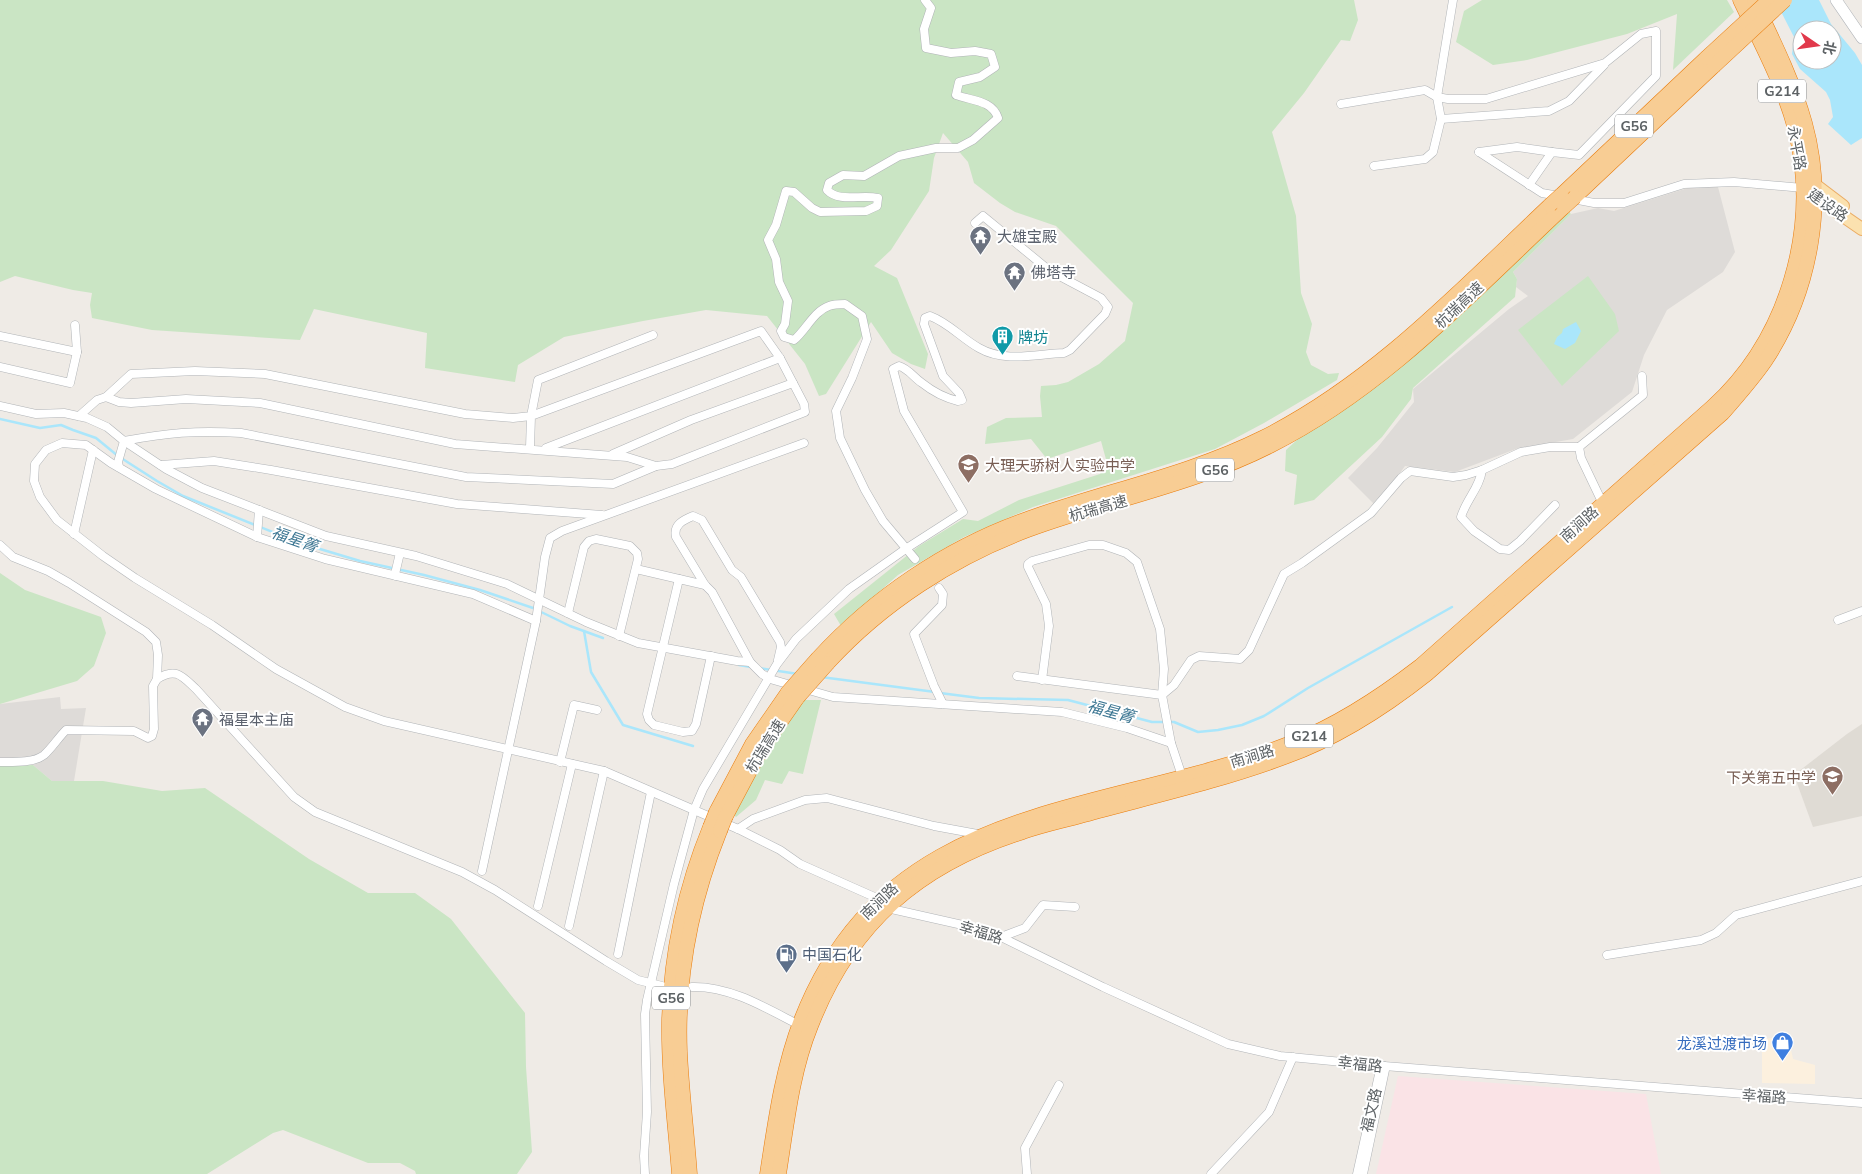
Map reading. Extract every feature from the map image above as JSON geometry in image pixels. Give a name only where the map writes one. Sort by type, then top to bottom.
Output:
[{"type":"highway","name":"永平路","points":[[1740,0],[1771,66],[1790,113],[1812,189]]},
{"type":"highway","points":[[1746,0],[1766,26]]},
{"type":"highway","name":"永平路","points":[[1754,0],[1799,104],[1809,140],[1812,189]]},
{"type":"highway","name":"杭瑞高速","points":[[680,1174],[670,1052],[671,987],[678,934],[686,897],[721,814],[793,695],[823,661],[843,632],[883,599],[933,564],[973,542],[1049,511],[1207,462],[1264,437],[1305,414],[1359,378],[1562,201],[1710,62],[1769,0]]},
{"type":"highway","name":"杭瑞高速","points":[[1710,62],[1785,0]]},
{"type":"highway","name":"南涧路","points":[[767,1174],[784,1075],[799,1025],[814,991],[836,950],[852,928],[882,904],[900,896],[933,872],[974,851],[997,841],[1184,782],[1292,743],[1326,728],[1398,683],[1420,666],[1715,405],[1738,379],[1757,353],[1780,311],[1793,274],[1812,189]]},
{"type":"highway","name":"南涧路","points":[[779,1174],[794,1084],[811,1026],[827,990],[846,956],[882,904],[904,878],[927,862],[983,835],[1047,813],[1268,764],[1314,746],[1352,726],[1405,692],[1723,413],[1746,386],[1762,366],[1775,345],[1790,315],[1801,285],[1814,221],[1812,189]]},
{"type":"highway","name":"杭瑞高速","points":[[690,1174],[680,1051],[682,988],[689,938],[715,829]]},
{"type":"main road","name":"建设路","points":[[1812,189],[1862,219]]},
{"type":"main road","name":"建设路","points":[[1812,189],[1862,229]]},
{"type":"street","points":[[915,559],[883,521],[865,490],[840,438],[836,410],[852,378],[867,339],[862,316],[845,304],[827,306],[812,319],[802,334],[794,340],[784,337],[781,331],[785,324],[788,301],[778,282],[776,259],[768,240],[776,225],[786,191],[794,192],[812,208],[820,212],[866,211],[876,206],[878,198],[871,196],[842,198],[832,195],[827,190],[829,183],[843,175],[864,176],[899,156],[936,148],[958,148],[973,140],[998,118],[996,110],[987,104],[956,95],[958,82],[980,77],[995,67],[992,54],[975,51],[951,53],[926,48],[924,29],[931,8],[925,0]]},
{"type":"street","points":[[1374,166],[1425,159],[1433,152],[1441,120],[1437,97],[1453,0]]},
{"type":"street","points":[[1836,0],[1862,38]]},
{"type":"street","points":[[1441,120],[1550,111],[1569,101],[1605,64],[1641,34],[1656,30],[1656,76],[1579,155],[1517,147],[1479,152],[1542,193],[1594,203],[1624,203],[1684,184],[1734,182],[1812,189]]},
{"type":"street","points":[[1341,104],[1425,90],[1437,97],[1448,99],[1486,99],[1605,64]]},
{"type":"street","points":[[1529,185],[1552,152]]},
{"type":"street","points":[[777,664],[796,639],[849,589],[907,548],[963,512],[904,411],[893,369],[899,366],[906,368],[921,383],[934,391],[958,402],[962,400],[943,376],[924,324],[925,318],[930,316],[943,321],[980,349],[1013,357],[1064,353],[1070,350],[1105,314],[1108,307],[1101,298],[1050,271],[983,216],[975,223]]},
{"type":"street","points":[[0,367],[70,383],[77,352],[75,325]]},
{"type":"street","points":[[79,416],[97,400],[106,397],[131,374],[195,371],[265,374],[464,414],[513,418],[531,416],[761,332],[780,358],[804,404],[805,412],[672,464],[656,466],[612,484],[466,477],[241,433],[207,431],[172,432],[124,441]]},
{"type":"street","points":[[530,448],[531,416],[538,380],[653,335]]},
{"type":"street","points":[[0,336],[77,352]]},
{"type":"street","points":[[542,449],[780,358]]},
{"type":"street","points":[[1017,676],[1162,695],[1174,685],[1191,660],[1199,656],[1240,659],[1249,650],[1284,574],[1371,512],[1401,478],[1410,471],[1453,477],[1482,470],[1520,452],[1550,447],[1579,447],[1643,395],[1642,376]]},
{"type":"street","points":[[611,455],[691,420],[793,383]]},
{"type":"street","points":[[106,397],[119,402],[130,403],[186,399],[260,403],[455,444],[611,455],[626,457],[656,466]]},
{"type":"street","points":[[0,406],[36,414],[64,413],[87,418],[107,427],[124,441],[161,465],[202,488],[326,536],[400,553],[507,584],[538,602],[638,643],[750,662]]},
{"type":"street","points":[[118,465],[124,441]]},
{"type":"street","name":"幸福路","points":[[537,619],[472,594],[326,558],[256,534],[156,489],[86,445],[62,443],[46,450],[35,464],[34,481],[40,497],[57,520],[74,534],[135,578],[212,625],[276,669],[345,707],[384,721],[604,771],[738,829],[780,850],[800,864],[882,904],[1001,937],[1103,987],[1228,1044],[1294,1057],[1384,1066],[1862,1103]]},
{"type":"street","points":[[482,871],[510,750],[537,619],[545,557],[550,538],[562,531],[804,443]]},
{"type":"street","points":[[1579,447],[1581,458],[1603,504]]},
{"type":"street","points":[[74,534],[93,450]]},
{"type":"street","points":[[161,465],[214,461],[457,504],[605,516]]},
{"type":"street","points":[[1482,470],[1480,480],[1465,504],[1461,517],[1474,531],[1500,549],[1509,550],[1555,505]]},
{"type":"street","points":[[256,534],[259,510]]},
{"type":"street","points":[[646,1174],[644,1156],[647,1112],[645,1014],[650,984],[674,884],[694,810],[703,789],[771,677],[777,664],[781,647],[780,642],[742,577],[732,570],[702,520],[693,516],[678,525],[674,532],[676,537],[705,585],[712,592],[750,662],[762,674],[771,677],[833,697],[941,701],[1062,712],[1127,728],[1171,742]]},
{"type":"street","points":[[568,614],[584,547],[589,541],[599,540],[632,547],[638,555],[636,569],[619,636]]},
{"type":"street","points":[[0,545],[13,558],[48,571],[146,632],[156,642],[158,655],[157,679]]},
{"type":"street","points":[[1042,680],[1049,626],[1046,604],[1028,564],[1032,561],[1090,545],[1103,545],[1126,553],[1137,562],[1160,629],[1164,669],[1162,695],[1165,717],[1184,782]]},
{"type":"street","points":[[396,575],[400,553]]},
{"type":"street","points":[[636,569],[705,585]]},
{"type":"street","points":[[679,579],[648,717],[654,725],[683,732],[692,730],[696,724],[711,656]]},
{"type":"street","points":[[939,588],[944,594],[942,605],[914,634],[941,701]]},
{"type":"street","points":[[1838,620],[1862,611]]},
{"type":"street","points":[[0,762],[16,762],[37,758],[43,755],[66,730],[134,731],[148,738],[152,736],[154,730],[152,686],[157,679],[173,672],[181,675],[196,689],[294,797],[315,812],[462,872],[495,890],[638,980],[662,986]]},
{"type":"street","points":[[560,762],[574,705],[597,710]]},
{"type":"street","points":[[538,906],[572,764]]},
{"type":"street","points":[[569,926],[604,771]]},
{"type":"street","points":[[618,954],[651,792]]},
{"type":"street","points":[[738,829],[754,819],[805,800],[827,798],[934,826],[983,835]]},
{"type":"street","points":[[1607,955],[1701,940],[1716,933],[1736,915],[1862,881]]},
{"type":"street","points":[[1001,937],[1025,928],[1043,905],[1075,907]]},
{"type":"street","points":[[692,987],[706,987],[724,991],[759,1005],[799,1025]]},
{"type":"street","points":[[1211,1174],[1269,1112],[1294,1057]]},
{"type":"street","name":"福文路","points":[[1357,1174],[1380,1070],[1384,1066]]},
{"type":"street","name":"福文路","points":[[1363,1174],[1385,1070],[1384,1066]]},
{"type":"street","points":[[1027,1174],[1025,1148],[1059,1085]]},
{"type":"shaded area","points":[[1694,186],[1718,187],[1735,252],[1723,272],[1667,310],[1644,355],[1632,392],[1573,439],[1516,449],[1455,472],[1405,466],[1376,506],[1348,478],[1377,448],[1414,402],[1413,389],[1509,309],[1528,296],[1516,287],[1517,279],[1513,272],[1571,214],[1598,208],[1614,211]]},
{"type":"shaded area","points":[[60,697],[61,709],[86,708],[74,781],[52,781],[33,765],[0,766],[0,704]]},
{"type":"shaded area","name":"下关第五中学","points":[[1862,724],[1862,816],[1813,827],[1794,775]]},
{"type":"shaded area","name":"龙溪过渡市场","points":[[1788,1036],[1793,1059],[1815,1065],[1815,1084],[1762,1083],[1762,1039]]},
{"type":"shaded area","points":[[1398,1076],[1646,1094],[1661,1174],[1376,1174]]},
{"type":"green space","points":[[0,0],[1354,0],[1358,20],[1350,41],[1341,40],[1304,93],[1272,132],[1296,216],[1301,293],[1312,324],[1306,352],[1311,365],[1328,374],[1339,373],[1337,380],[1215,449],[1033,507],[964,537],[898,575],[841,626],[834,614],[919,546],[963,519],[978,521],[1019,500],[1100,474],[1107,463],[1101,441],[1047,459],[1031,439],[985,444],[987,427],[1006,418],[1042,417],[1041,386],[1068,382],[1099,364],[1125,341],[1133,303],[1056,226],[1015,212],[974,183],[968,162],[943,133],[934,158],[929,191],[891,250],[874,266],[897,278],[928,354],[925,369],[911,364],[892,353],[871,322],[826,394],[819,396],[805,364],[767,316],[706,310],[564,337],[518,365],[515,382],[425,368],[427,333],[314,309],[300,340],[152,330],[92,318],[90,305],[92,293],[15,276],[0,282]]},
{"type":"green space","points":[[1482,0],[1727,0],[1734,12],[1673,70],[1677,14],[1627,34],[1527,60],[1493,65],[1456,42],[1464,11]]},
{"type":"green space","points":[[1567,210],[1571,214],[1513,272],[1517,279],[1515,297],[1413,388],[1411,399],[1382,437],[1314,500],[1294,505],[1297,475],[1285,471],[1286,450]]},
{"type":"green space","points":[[1588,276],[1615,314],[1619,331],[1562,386],[1518,330]]},
{"type":"green space","points":[[0,573],[25,590],[101,617],[106,633],[94,666],[77,681],[0,704]]},
{"type":"green space","points":[[803,700],[821,700],[803,774],[789,771],[782,784],[765,780],[756,800],[736,817],[733,814],[757,770],[783,727]]},
{"type":"green space","points":[[33,765],[52,781],[103,781],[162,791],[205,788],[309,859],[368,893],[415,893],[451,919],[525,1013],[526,1067],[532,1152],[517,1174],[416,1174],[415,1171],[400,1163],[368,1163],[283,1130],[273,1133],[207,1174],[0,1174],[0,766]]},
{"type":"water","points":[[1775,0],[1819,0],[1829,20],[1792,20],[1792,33]]},
{"type":"water","points":[[1842,37],[1862,65],[1862,138],[1851,145],[1828,124],[1833,117],[1830,100],[1826,92],[1801,70],[1842,70]]},
{"type":"water","points":[[1576,322],[1581,331],[1575,343],[1565,349],[1554,344],[1563,329]]},
{"type":"waterway","name":"福星箐","points":[[0,419],[40,428],[61,425],[96,438],[118,456],[183,496],[300,543],[360,561],[480,590],[533,608],[570,626],[603,638]]},
{"type":"waterway","name":"福星箐","points":[[940,693],[979,698],[1068,700],[1152,722],[1174,722],[1198,732],[1218,730],[1242,725],[1264,716],[1308,688],[1452,607]]},
{"type":"waterway","points":[[584,631],[591,672],[623,725],[693,746]]},
{"type":"waterway","name":"福星箐","points":[[739,665],[751,667]]},
{"type":"waterway","name":"福星箐","points":[[759,668],[798,674]]},
{"type":"waterway","name":"福星箐","points":[[821,677],[935,692]]},
{"type":"place","name":"大雄宝殿","points":[[981,255]]},
{"type":"place","name":"佛塔寺","points":[[1015,291]]},
{"type":"place","name":"牌坊","points":[[1002,356]]},
{"type":"place","name":"大理天骄树人实验中学","points":[[969,484]]},
{"type":"place","name":"福星本主庙","points":[[203,738]]},
{"type":"place","name":"下关第五中学","points":[[1832,796]]},
{"type":"place","name":"中国石化","points":[[786,973]]},
{"type":"place","name":"龙溪过渡市场","points":[[1783,1062]]}]
